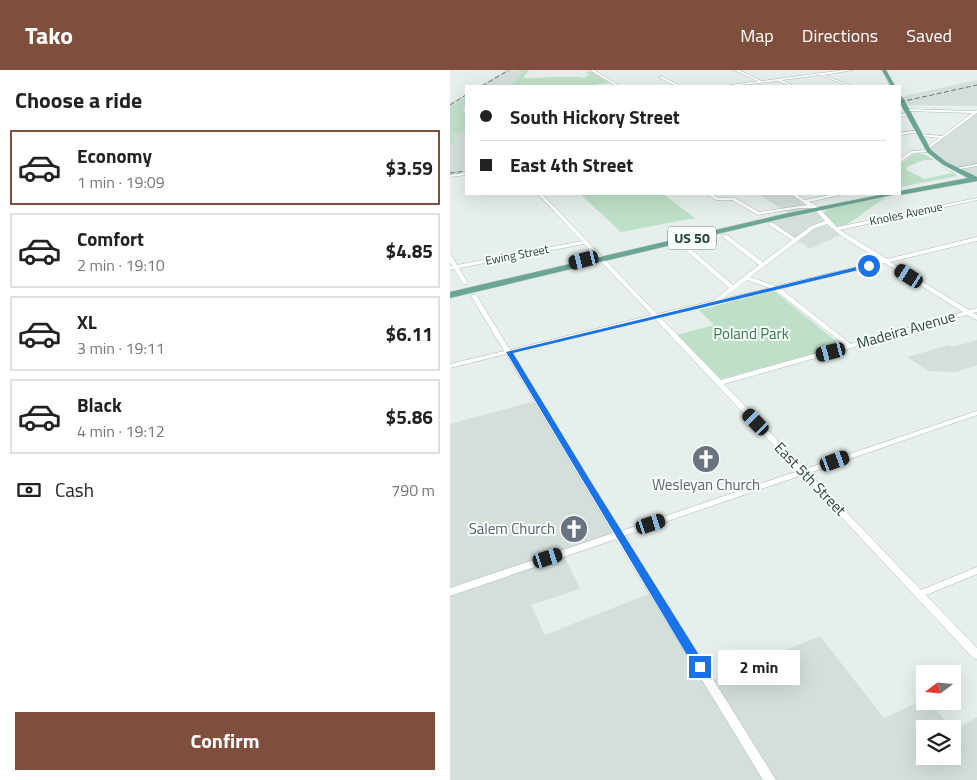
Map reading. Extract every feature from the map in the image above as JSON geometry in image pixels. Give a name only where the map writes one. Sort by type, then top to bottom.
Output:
[{"type":"main road","points":[[884,70],[892,85]]},
{"type":"main road","points":[[905,109],[928,150],[954,169],[974,178]]},
{"type":"main road","points":[[901,188],[974,178]]},
{"type":"main road","points":[[901,192],[974,178]]},
{"type":"main road","name":"US 50","points":[[450,290],[599,258],[870,195]]},
{"type":"main road","name":"US 50","points":[[816,208],[888,195]]},
{"type":"main road","name":"US 50","points":[[450,295],[599,258]]},
{"type":"street","points":[[592,70],[616,85]]},
{"type":"street","points":[[736,70],[762,82]]},
{"type":"street","points":[[742,85],[851,70]]},
{"type":"street","points":[[820,74],[848,85]]},
{"type":"street","points":[[661,77],[676,85]]},
{"type":"street","points":[[778,80],[790,85]]},
{"type":"street","points":[[905,109],[976,111]]},
{"type":"street","points":[[912,152],[928,150],[976,111]]},
{"type":"street","points":[[901,134],[920,133],[942,137]]},
{"type":"street","points":[[901,160],[924,142]]},
{"type":"street","points":[[954,169],[977,164]]},
{"type":"street","points":[[450,176],[465,174]]},
{"type":"street","name":"East 5th Street","points":[[541,195],[977,654]]},
{"type":"street","points":[[711,195],[718,199],[734,199],[758,214],[799,207],[816,208]]},
{"type":"street","points":[[796,195],[816,208],[836,230],[977,318]]},
{"type":"street","points":[[806,201],[833,195]]},
{"type":"street","name":"Knoles Avenue","points":[[836,230],[977,199]]},
{"type":"street","points":[[715,302],[795,240],[813,228],[828,222]]},
{"type":"street","points":[[770,224],[795,240]]},
{"type":"street","points":[[725,236],[763,265]]},
{"type":"street","points":[[450,366],[977,239]]},
{"type":"street","name":"Ewing Street","points":[[453,267],[584,242]]},
{"type":"street","points":[[684,246],[733,288]]},
{"type":"street","points":[[450,257],[453,267],[465,282]]},
{"type":"street","points":[[746,278],[776,288],[850,346]]},
{"type":"street","points":[[474,296],[770,780]]},
{"type":"street","name":"Madeira Avenue","points":[[718,383],[977,310]]},
{"type":"street","points":[[450,592],[977,413]]},
{"type":"street","points":[[920,594],[977,570]]},
{"type":"shaded area","points":[[506,70],[523,72],[511,85],[481,85]]},
{"type":"shaded area","points":[[977,80],[977,106],[901,105],[901,97]]},
{"type":"shaded area","points":[[465,95],[465,109],[460,109],[465,116],[465,172],[450,174],[450,103]]},
{"type":"shaded area","points":[[977,113],[977,180],[944,161],[929,148]]},
{"type":"shaded area","points":[[760,195],[793,195],[818,210],[829,227],[840,235],[810,249],[770,221],[793,216]]},
{"type":"shaded area","points":[[977,340],[977,365],[956,372],[928,371],[907,357],[949,345],[953,347]]},
{"type":"shaded area","points":[[538,400],[619,535],[563,554],[580,589],[531,605],[545,635],[653,592],[709,682],[820,636],[884,718],[916,703],[916,710],[936,710],[945,720],[916,720],[916,765],[961,765],[961,726],[977,717],[977,780],[450,780],[450,424]]},
{"type":"green space","points":[[514,70],[529,70],[523,78],[584,78],[589,74],[585,72],[591,72],[609,83],[594,85],[511,85],[523,72]]},
{"type":"green space","points":[[465,99],[465,105],[462,107],[465,114],[465,132],[451,134],[456,142],[450,144],[450,108]]},
{"type":"green space","points":[[918,153],[934,160],[924,160],[907,167],[906,170],[925,179],[952,173],[936,163],[957,176],[901,187],[901,163]]},
{"type":"green space","points":[[581,195],[664,195],[695,218],[621,232]]},
{"type":"green space","points":[[886,199],[855,220],[842,226],[836,226],[823,213],[828,209]]},
{"type":"green space","name":"Poland Park","points":[[774,291],[842,346],[721,379],[677,335],[714,325],[699,310]]},
{"type":"railway","points":[[484,85],[509,70]]},
{"type":"railway","points":[[901,102],[977,85]]},
{"type":"railway","points":[[450,105],[465,96]]},
{"type":"railway","points":[[450,173],[465,171]]},
{"type":"place","name":"Wesleyan Church","points":[[706,459]]},
{"type":"place","name":"Salem Church","points":[[574,529]]},
{"type":"route","points":[[700,667],[586,482],[509,352],[869,266]]}]
